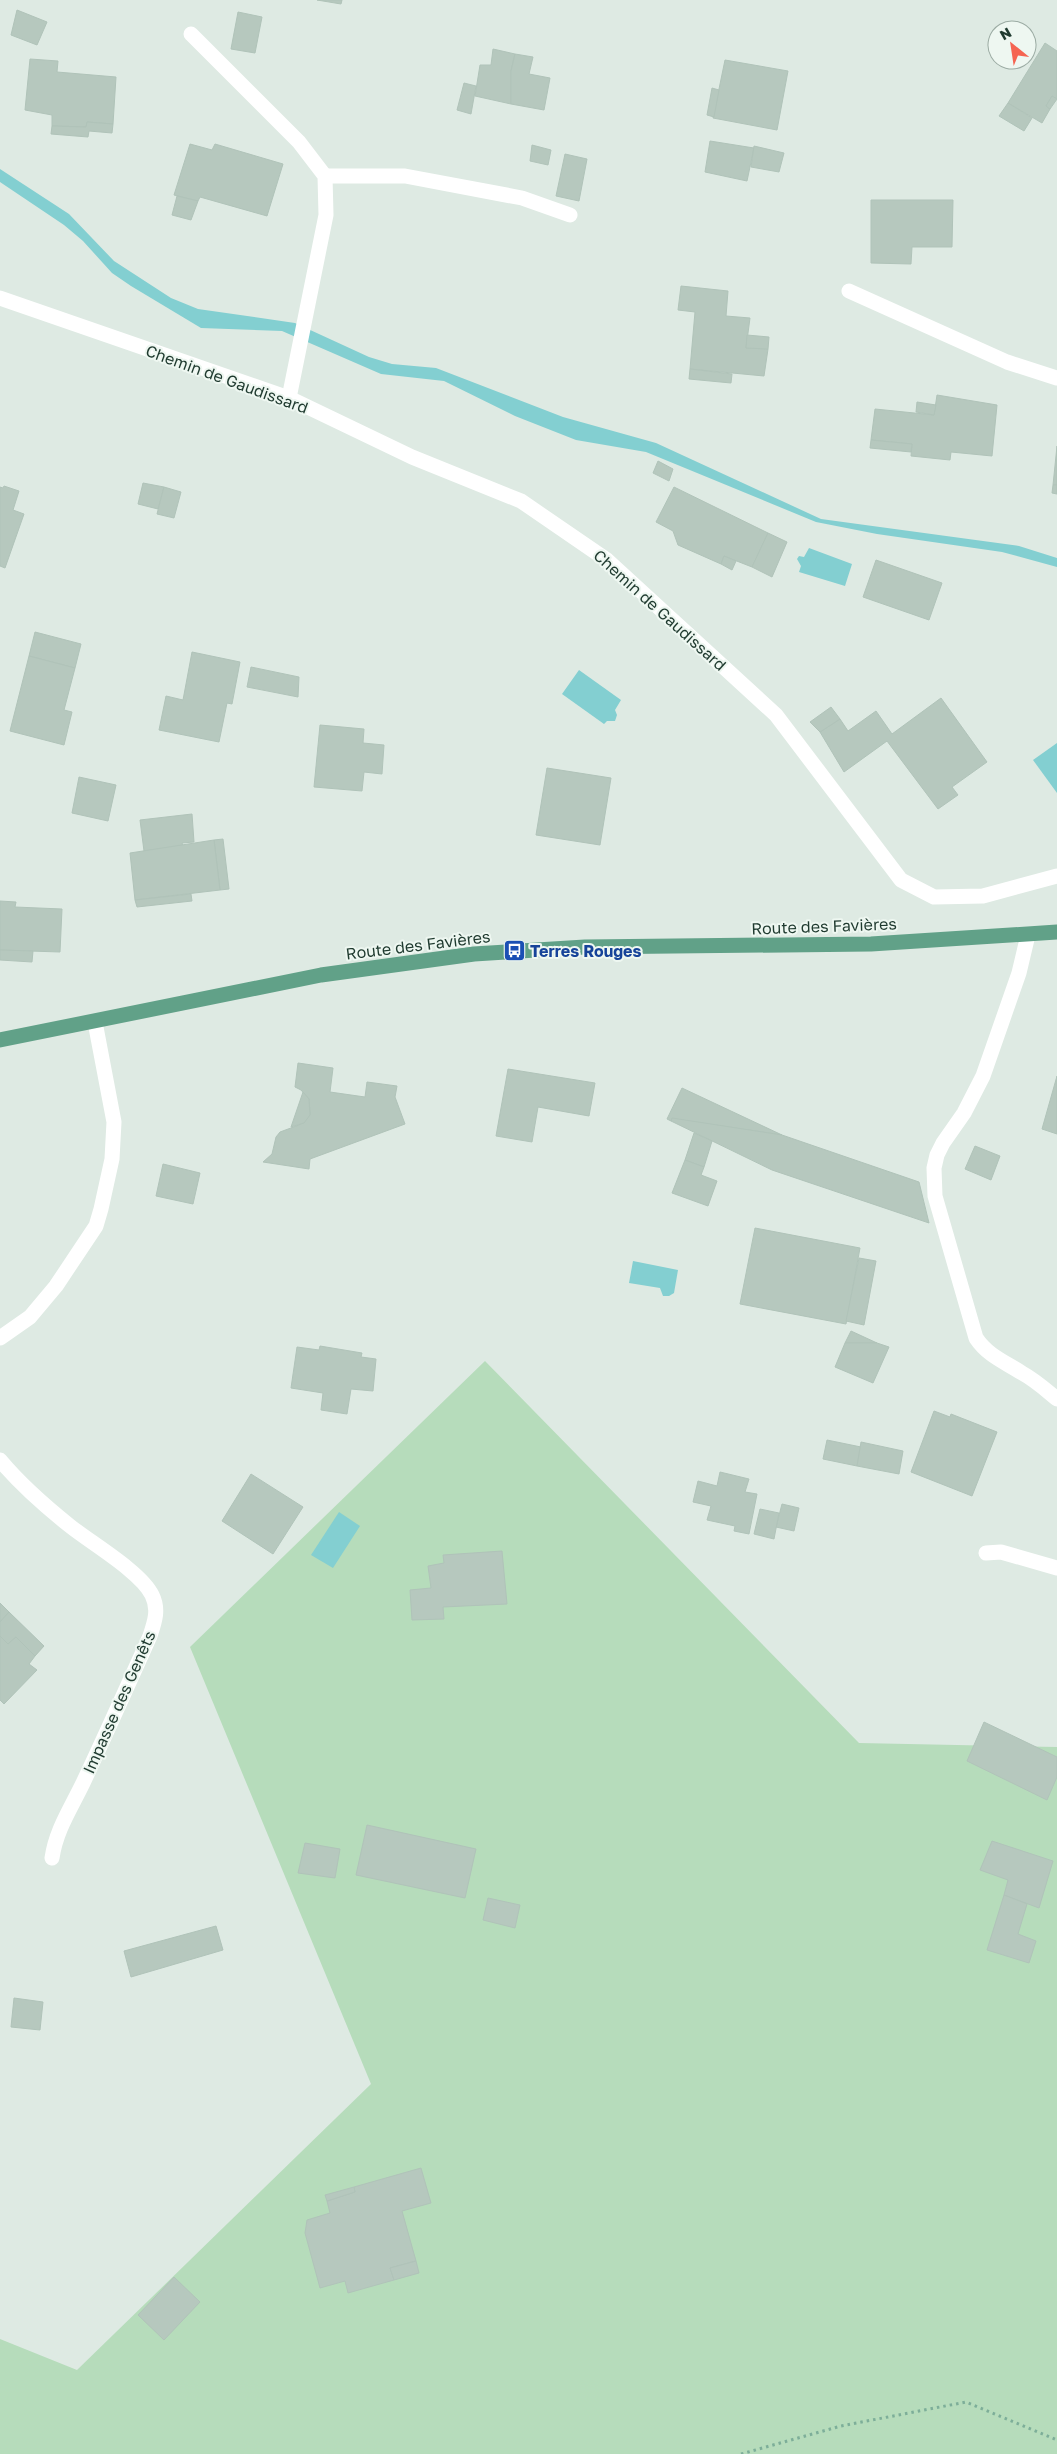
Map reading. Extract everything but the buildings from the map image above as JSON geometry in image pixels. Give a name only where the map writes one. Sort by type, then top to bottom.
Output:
[{"type":"main road","name":"Route des Favières","points":[[0,1040],[321,975],[474,954],[585,946],[871,944],[1057,932]]},
{"type":"street","points":[[192,34],[299,142],[325,176],[326,216],[289,398]]},
{"type":"street","points":[[325,176],[405,176],[522,198],[570,215]]},
{"type":"street","points":[[849,291],[1007,362],[1057,378]]},
{"type":"street","name":"Chemin de Gaudissard","points":[[0,298],[289,398],[412,457],[521,501],[607,560],[776,715],[901,880],[934,897],[983,896],[1057,876]]},
{"type":"street","points":[[1028,935],[1004,1021],[983,1076],[964,1113],[937,1155],[934,1189],[976,1338],[998,1360],[1029,1377],[1057,1398]]},
{"type":"street","points":[[0,1338],[30,1317],[56,1286],[96,1226],[106,1192],[112,1159],[114,1122],[95,1022]]},
{"type":"street","name":"Impasse des Genêts","points":[[0,1460],[19,1481],[68,1525],[141,1580],[152,1594],[157,1611],[150,1636],[82,1786],[66,1816],[54,1845],[52,1858]]},
{"type":"street","points":[[986,1553],[1010,1554],[1057,1568]]},
{"type":"path","points":[[741,2454],[841,2426],[966,2402],[1057,2440]]},
{"type":"green space","points":[[485,1361],[859,1743],[1057,1747],[1057,2454],[0,2454],[0,2339],[77,2370],[371,2084],[190,1647]]},
{"type":"water","points":[[0,169],[69,214],[114,261],[171,298],[198,309],[295,323],[369,357],[392,364],[436,368],[563,417],[656,443],[821,519],[1019,546],[1057,558],[1057,567],[1002,552],[877,534],[816,522],[646,452],[576,440],[515,416],[444,381],[381,374],[282,331],[201,328],[112,273],[83,241],[64,225],[0,182]]},
{"type":"water","points":[[809,548],[852,564],[845,586],[799,572],[801,566],[797,559],[799,556],[804,557]]},
{"type":"water","points":[[579,670],[621,700],[615,710],[617,715],[615,721],[607,721],[604,724],[562,694]]},
{"type":"water","points":[[1057,743],[1057,793],[1033,760]]},
{"type":"water","points":[[633,1261],[678,1270],[674,1293],[669,1296],[663,1296],[660,1288],[629,1283]]},
{"type":"water","points":[[339,1512],[360,1526],[333,1568],[311,1555]]},
{"type":"place","name":"Terres Rouges","points":[[514,951]]}]
